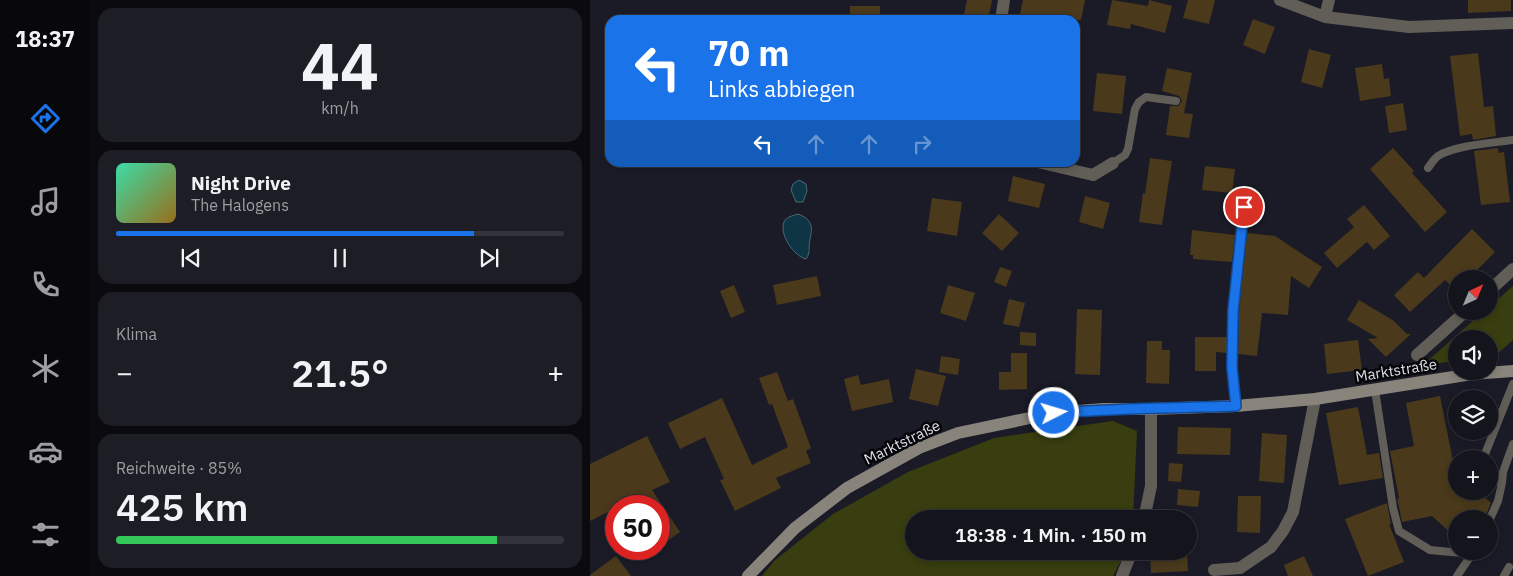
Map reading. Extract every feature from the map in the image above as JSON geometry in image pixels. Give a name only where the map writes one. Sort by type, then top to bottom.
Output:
[{"type":"main road","name":"Marktstraße","points":[[748,576],[795,528],[847,488],[919,448],[958,433],[1054,413],[1103,409],[1236,406],[1315,399],[1472,374],[1513,371]]},
{"type":"street","points":[[1001,15],[1004,0]]},
{"type":"street","points":[[1280,0],[1325,17],[1409,27],[1513,23]]},
{"type":"street","points":[[1325,17],[1330,0]]},
{"type":"street","points":[[1059,167],[1093,175],[1113,163]]},
{"type":"street","points":[[1498,283],[1513,269]]},
{"type":"street","name":"Marktstraße","points":[[1417,355],[1456,320]]},
{"type":"street","points":[[1214,570],[1240,568],[1271,547],[1283,531],[1293,512],[1315,399]]},
{"type":"street","points":[[1146,510],[1151,486],[1151,409]]},
{"type":"street","points":[[1122,576],[1128,560]]},
{"type":"lane","points":[[1113,163],[1125,155],[1128,150],[1135,108],[1139,102],[1146,97],[1176,101]]},
{"type":"lane","points":[[1428,168],[1437,156],[1449,150],[1513,140]]},
{"type":"lane","points":[[1236,406],[1232,368],[1233,311],[1244,207]]},
{"type":"lane","points":[[1487,450],[1513,384]]},
{"type":"lane","points":[[1375,390],[1393,508],[1399,531],[1430,550],[1448,551]]},
{"type":"lane","points":[[1494,510],[1498,501],[1503,472],[1513,444]]},
{"type":"lane","points":[[1498,480],[1502,482]]},
{"type":"lane","points":[[1457,576],[1467,560]]},
{"type":"lane","points":[[1504,576],[1509,567]]},
{"type":"green space","points":[[1513,286],[1513,340],[1498,353],[1498,330],[1463,330],[1474,320],[1498,320],[1498,299]]},
{"type":"green space","points":[[1448,343],[1448,362],[1423,365]]},
{"type":"green space","points":[[1113,421],[1137,431],[1133,510],[905,510],[905,560],[1121,560],[1113,576],[762,576],[774,561],[833,514],[908,472],[994,438]]},
{"type":"water","points":[[799,180],[806,184],[807,191],[803,202],[796,202],[791,190],[793,184]]},
{"type":"water","points":[[798,214],[809,221],[811,227],[809,252],[806,259],[792,249],[784,233],[785,220]]},
{"type":"building","points":[[967,0],[992,0],[989,15],[964,15]]},
{"type":"building","points":[[1023,0],[1085,0],[1081,20],[1080,15],[1020,14]]},
{"type":"building","points":[[1112,0],[1148,6],[1149,0],[1172,6],[1165,33],[1131,24],[1130,29],[1107,25]]},
{"type":"building","points":[[1188,0],[1215,0],[1209,24],[1183,18]]},
{"type":"building","points":[[1468,0],[1511,0],[1511,11],[1468,13]]},
{"type":"building","points":[[850,6],[880,6],[880,15],[850,15]]},
{"type":"building","points":[[1253,19],[1275,27],[1265,54],[1243,45]]},
{"type":"building","points":[[1309,49],[1331,55],[1322,88],[1301,82]]},
{"type":"building","points":[[1478,53],[1484,107],[1493,106],[1496,136],[1473,140],[1472,134],[1460,136],[1450,56]]},
{"type":"building","points":[[1382,64],[1384,79],[1389,78],[1391,96],[1360,101],[1355,68]]},
{"type":"building","points":[[1167,68],[1192,73],[1184,113],[1193,114],[1189,138],[1166,135],[1170,106],[1178,106],[1182,101],[1179,96],[1162,91]]},
{"type":"building","points":[[1097,73],[1126,76],[1122,114],[1093,111]]},
{"type":"building","points":[[1403,103],[1407,130],[1389,133],[1385,106]]},
{"type":"building","points":[[1393,148],[1414,171],[1412,173],[1447,212],[1425,232],[1370,169]]},
{"type":"building","points":[[1498,148],[1499,153],[1504,152],[1510,202],[1481,205],[1474,151]]},
{"type":"building","points":[[1150,158],[1172,161],[1162,225],[1139,222]]},
{"type":"building","points":[[1205,166],[1235,169],[1232,193],[1202,190]]},
{"type":"building","points":[[1013,176],[1045,184],[1039,208],[1008,201]]},
{"type":"building","points":[[1085,196],[1110,203],[1103,229],[1079,222]]},
{"type":"building","points":[[932,198],[962,202],[957,236],[927,231]]},
{"type":"building","points":[[1364,205],[1390,236],[1374,250],[1367,242],[1337,268],[1324,253],[1354,227],[1347,219]]},
{"type":"building","points":[[999,214],[1019,233],[1002,251],[982,233]]},
{"type":"building","points":[[1472,229],[1495,252],[1477,270],[1448,270],[1448,283],[1445,280],[1410,312],[1394,295],[1418,272],[1424,278]]},
{"type":"building","points":[[1192,230],[1235,235],[1232,262],[1193,259],[1193,255],[1190,255]]},
{"type":"building","points":[[1247,233],[1275,236],[1322,267],[1309,288],[1291,276],[1288,315],[1262,313],[1257,356],[1238,354],[1239,312]]},
{"type":"building","points":[[1000,267],[1012,271],[1006,287],[994,282]]},
{"type":"building","points":[[817,276],[821,296],[777,305],[773,285]]},
{"type":"building","points":[[734,285],[745,312],[731,318],[720,291]]},
{"type":"building","points":[[948,285],[975,293],[966,321],[940,313]]},
{"type":"building","points":[[1009,299],[1025,303],[1019,327],[1003,324]]},
{"type":"building","points":[[1359,300],[1394,321],[1407,334],[1411,334],[1386,357],[1368,339],[1378,338],[1347,320]]},
{"type":"building","points":[[1077,309],[1102,310],[1100,375],[1075,374]]},
{"type":"building","points":[[1020,332],[1036,333],[1036,346],[1020,345]]},
{"type":"building","points":[[1195,337],[1227,337],[1227,353],[1216,352],[1216,371],[1195,371]]},
{"type":"building","points":[[1358,340],[1362,370],[1327,374],[1324,344]]},
{"type":"building","points":[[1147,341],[1162,341],[1162,350],[1170,350],[1169,384],[1146,383]]},
{"type":"building","points":[[1011,353],[1027,353],[1027,389],[999,390],[999,372],[1011,372]]},
{"type":"building","points":[[941,356],[960,359],[958,375],[939,372]]},
{"type":"building","points":[[916,369],[946,376],[938,406],[909,399]]},
{"type":"building","points":[[777,372],[788,401],[793,399],[811,448],[806,451],[811,463],[776,478],[781,488],[735,511],[720,480],[724,479],[705,437],[680,449],[668,423],[722,398],[752,465],[788,447],[772,404],[769,405],[759,378]]},
{"type":"building","points":[[858,375],[861,385],[889,379],[893,402],[852,411],[844,379]]},
{"type":"building","points":[[1440,396],[1451,450],[1448,450],[1448,500],[1488,500],[1491,503],[1488,510],[1448,510],[1448,531],[1432,516],[1402,522],[1390,451],[1414,446],[1406,403]]},
{"type":"building","points":[[1358,407],[1367,455],[1379,453],[1383,478],[1339,485],[1326,413]]},
{"type":"building","points":[[1178,427],[1231,428],[1230,455],[1177,454]]},
{"type":"building","points":[[1262,433],[1287,435],[1284,483],[1259,481]]},
{"type":"building","points":[[647,436],[670,482],[652,490],[655,495],[605,495],[605,514],[590,521],[590,464]]},
{"type":"building","points":[[1169,463],[1183,464],[1181,482],[1168,481]]},
{"type":"building","points":[[1178,489],[1200,491],[1198,507],[1177,505]]},
{"type":"building","points":[[1238,496],[1261,496],[1260,533],[1237,532]]},
{"type":"building","points":[[1387,503],[1391,524],[1389,524],[1404,562],[1368,576],[1345,519]]},
{"type":"building","points":[[670,517],[680,532],[670,539]]},
{"type":"building","points":[[1304,556],[1313,576],[1288,576],[1284,565]]},
{"type":"building","points":[[611,560],[619,560],[631,576],[590,576]]},
{"type":"building","points":[[1150,560],[1187,560],[1188,571],[1151,573]]},
{"type":"route","points":[[1054,413],[1103,409],[1236,406],[1232,368],[1233,311],[1244,207]]}]
